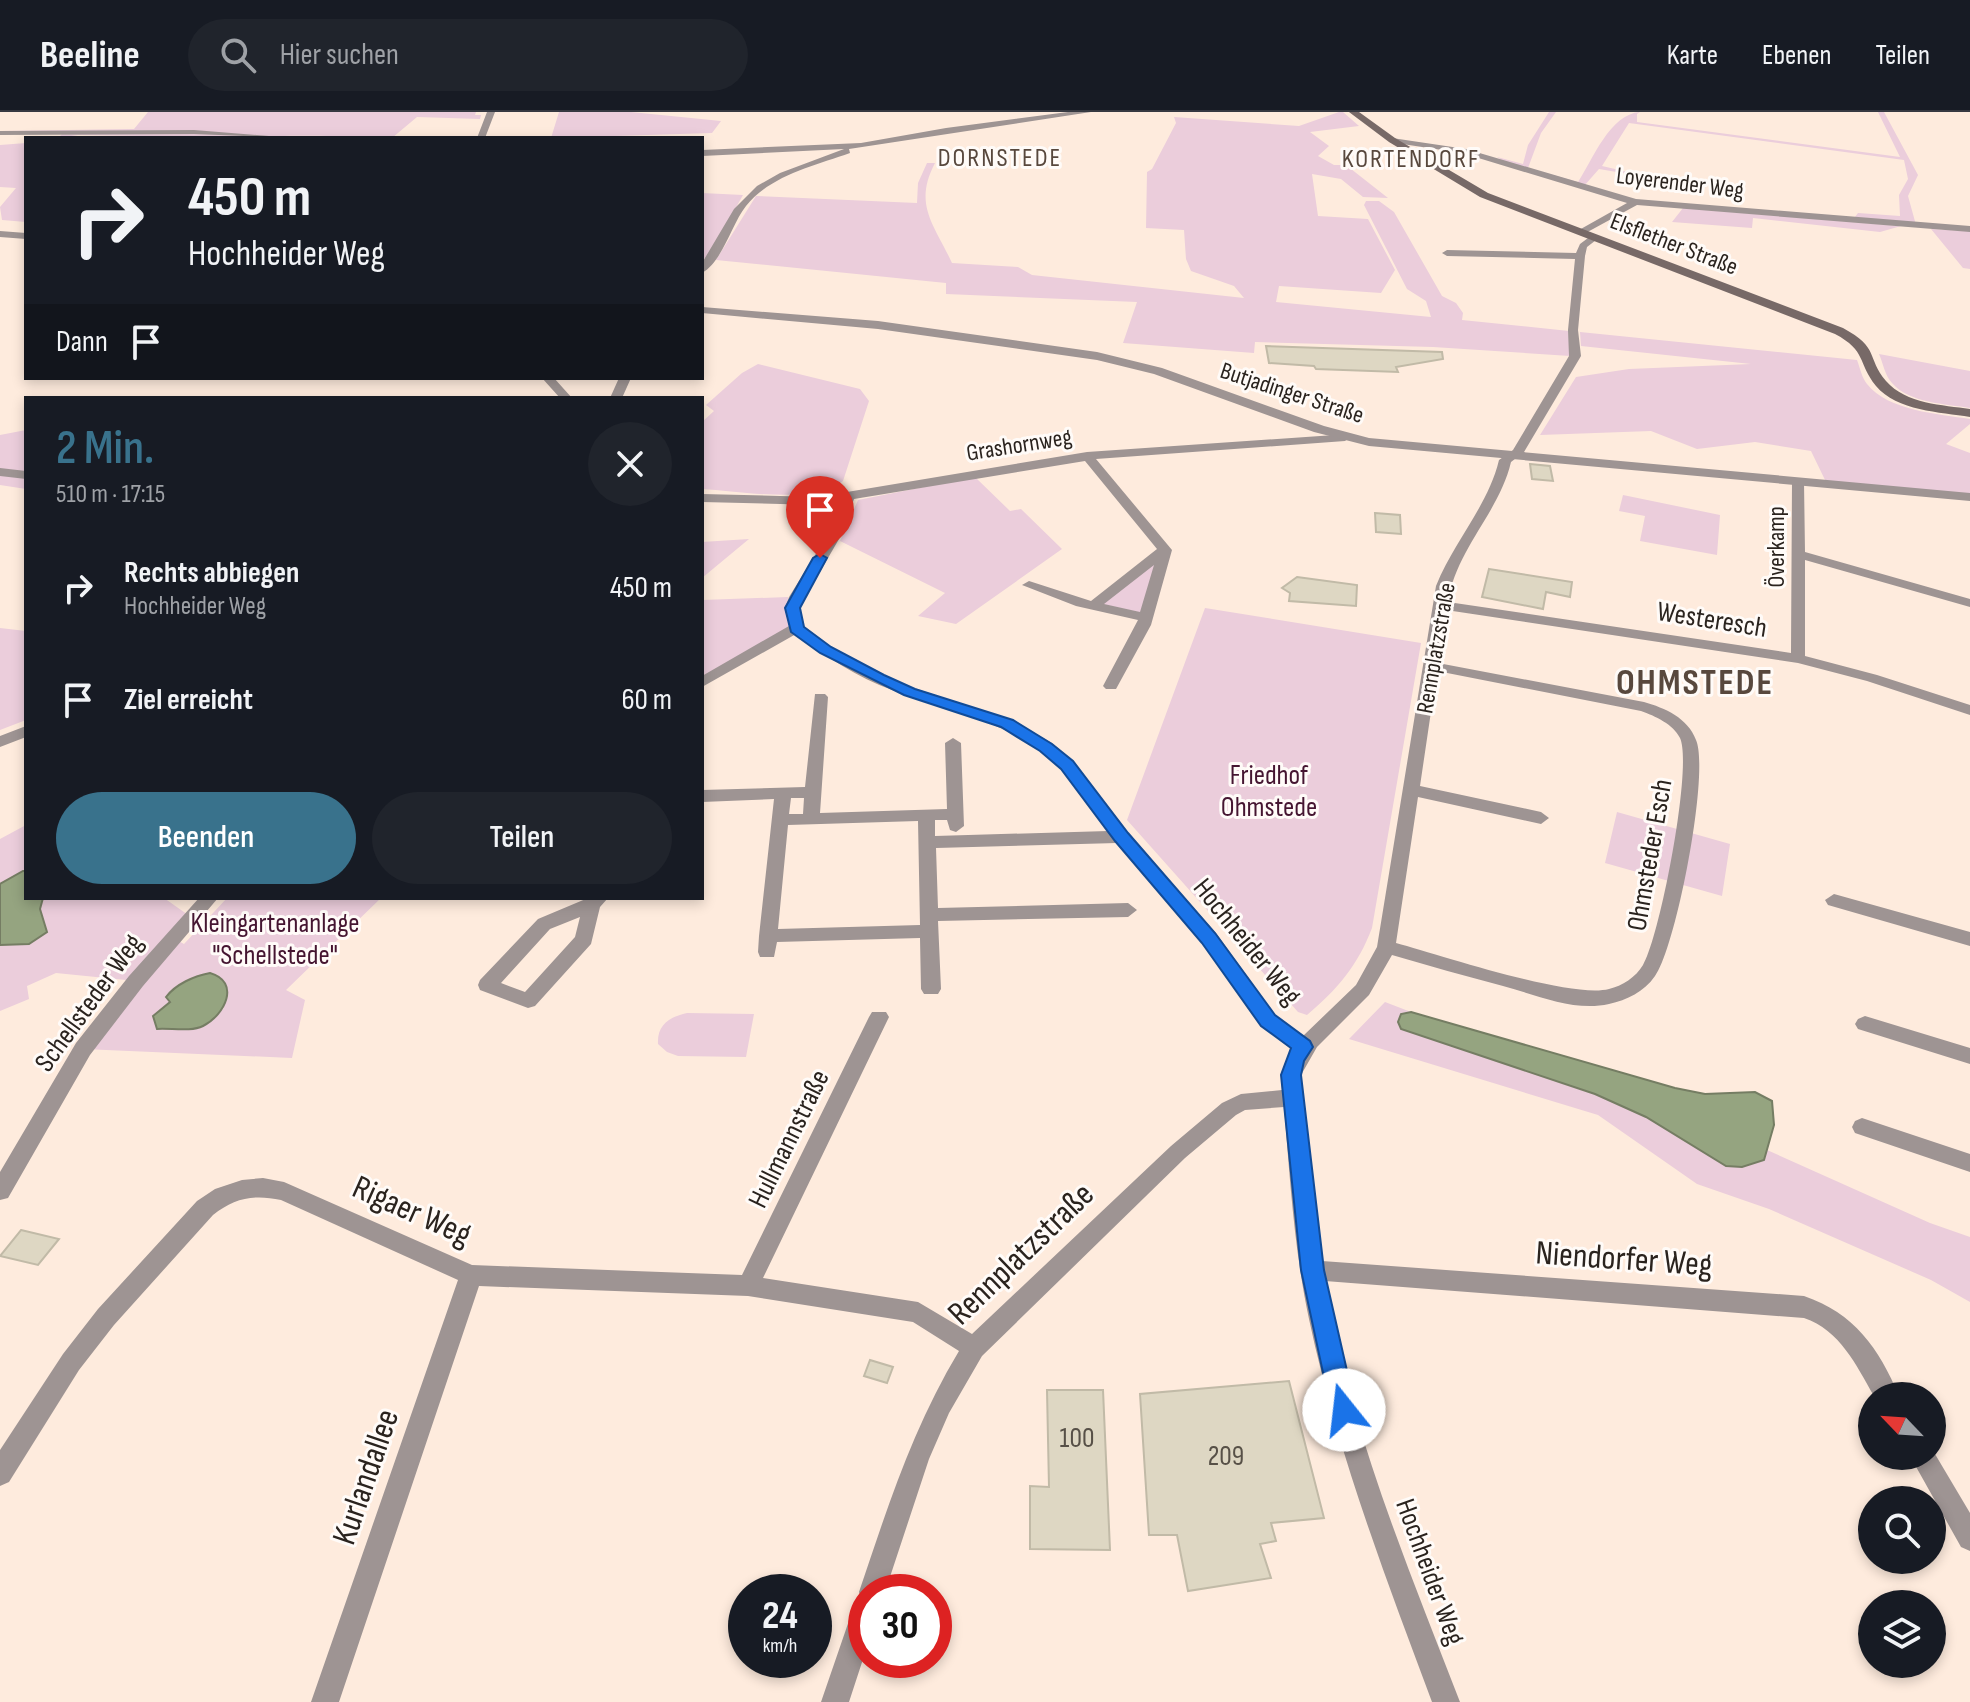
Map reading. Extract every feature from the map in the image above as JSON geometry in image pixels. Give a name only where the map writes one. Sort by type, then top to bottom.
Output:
[{"type":"main road","name":"Elsflether Straße","points":[[1353,112],[1472,189],[1839,331],[1867,351],[1879,380],[1889,390],[1917,402],[1970,413]]},
{"type":"street","points":[[482,136],[491,112]]},
{"type":"street","points":[[704,153],[861,146],[946,130],[1087,112]]},
{"type":"street","points":[[946,130],[952,121]]},
{"type":"street","points":[[0,133],[207,132],[262,136]]},
{"type":"street","name":"Loyerender Weg","points":[[1392,140],[1463,151],[1635,202],[1970,229]]},
{"type":"street","points":[[704,267],[748,197],[789,173],[861,146]]},
{"type":"street","points":[[1447,253],[1580,256],[1588,235],[1635,202]]},
{"type":"street","points":[[0,234],[24,236]]},
{"type":"street","name":"Rennplatzstraße","points":[[1303,1047],[1360,993],[1376,971],[1386,947],[1443,586],[1455,556],[1499,486],[1505,460],[1518,452],[1569,370],[1574,346],[1580,256]]},
{"type":"street","name":"Butjadinger Straße","points":[[704,310],[878,325],[1097,356],[1167,374],[1345,437],[1512,456],[1970,497]]},
{"type":"street","points":[[550,380],[564,396]]},
{"type":"street","name":"Grashornweg","points":[[704,498],[817,501],[1087,456],[1345,437]]},
{"type":"street","points":[[1087,456],[1165,550]]},
{"type":"street","points":[[0,472],[24,475]]},
{"type":"street","name":"Överkamp","points":[[1798,482],[1798,659]]},
{"type":"street","points":[[704,681],[797,628],[792,608],[796,597],[832,539],[849,496]]},
{"type":"street","points":[[1093,606],[1165,550]]},
{"type":"street","points":[[1111,686],[1146,618],[1165,550]]},
{"type":"street","points":[[1798,554],[1970,603]]},
{"type":"street","points":[[1029,585],[1093,606],[1146,618]]},
{"type":"street","name":"Westeresch","points":[[1441,605],[1798,659],[1872,678],[1970,710]]},
{"type":"street","name":"Hochheider Weg","points":[[797,628],[826,650],[894,686],[986,715],[1029,735],[1067,765],[1121,837],[1209,938],[1268,1020],[1303,1047],[1295,1059],[1291,1075],[1293,1098],[1312,1270],[1337,1389],[1376,1512],[1446,1702]]},
{"type":"street","name":"Ohmsteder Esch","points":[[1386,947],[1574,998],[1589,1000],[1616,995],[1641,980],[1657,959],[1678,856],[1692,752],[1684,730],[1673,720],[1644,707],[1432,666]]},
{"type":"street","points":[[811,819],[820,697]]},
{"type":"street","points":[[0,742],[24,732]]},
{"type":"street","points":[[953,743],[956,841]]},
{"type":"street","points":[[1412,790],[1541,818]]},
{"type":"street","points":[[704,796],[813,792]]},
{"type":"street","points":[[783,793],[768,944],[929,923],[1128,910]]},
{"type":"street","points":[[781,820],[955,814]]},
{"type":"street","points":[[926,815],[931,989]]},
{"type":"street","points":[[927,842],[1121,837]]},
{"type":"street","name":"Schellsteder Weg","points":[[0,1191],[83,1049],[136,981],[207,900]]},
{"type":"street","points":[[1834,900],[1970,939]]},
{"type":"street","points":[[595,902],[584,939],[528,1001],[487,985],[544,924],[595,902]]},
{"type":"street","name":"Hullmannstraße","points":[[748,1286],[879,1017]]},
{"type":"street","points":[[1865,1024],[1970,1056]]},
{"type":"street","name":"Rennplatzstraße","points":[[878,1574],[917,1459],[940,1405],[974,1348],[1178,1152],[1229,1109],[1241,1102],[1293,1098]]},
{"type":"street","points":[[1862,1127],[1970,1163]]},
{"type":"street","name":"Rigaer Weg","points":[[0,1473],[62,1374],[106,1317],[205,1208],[231,1191],[259,1187],[284,1191],[471,1275],[748,1286],[918,1313],[974,1348]]},
{"type":"street","name":"Niendorfer Weg","points":[[1312,1270],[1804,1307],[1831,1316],[1844,1327],[1878,1382]]},
{"type":"street","name":"Kurlandallee","points":[[325,1702],[471,1275]]},
{"type":"street","points":[[1930,1470],[1970,1538]]},
{"type":"street","points":[[835,1702],[848,1663]]},
{"type":"green space","points":[[148,112],[476,112],[475,115],[481,115],[480,119],[417,117],[394,136],[0,134],[0,131],[134,129]]},
{"type":"green space","points":[[559,112],[631,112],[721,121],[712,133],[552,136]]},
{"type":"green space","points":[[1339,112],[1359,126],[1310,132],[1329,146],[1318,156],[1334,165],[1346,165],[1388,198],[1363,197],[1341,179],[1312,174],[1318,216],[1368,219],[1395,270],[1381,293],[1279,286],[1276,302],[1431,317],[1426,301],[1407,289],[1364,205],[1366,201],[1379,201],[1394,212],[1442,296],[1456,303],[1463,313],[1462,320],[1569,331],[1570,356],[1433,347],[1255,342],[1254,353],[1123,343],[1137,302],[946,294],[946,283],[716,260],[756,196],[917,203],[918,183],[927,163],[935,163],[926,191],[926,203],[928,214],[952,263],[1018,267],[1032,275],[1244,298],[1234,286],[1191,271],[1186,259],[1184,230],[1146,228],[1147,172],[1152,169],[1176,123],[1174,117],[1299,126]]},
{"type":"green space","points":[[1549,112],[1556,112],[1541,133],[1528,168],[1578,182],[1611,129],[1629,115],[1640,112],[1637,122],[1900,157],[1878,112],[1884,112],[1918,175],[1908,196],[1916,225],[1855,217],[1858,213],[1900,216],[1899,195],[1908,179],[1904,160],[1629,123],[1602,166],[1658,179],[1599,169],[1584,186],[1506,163],[1497,157],[1523,164],[1528,145]]},
{"type":"green space","points":[[24,143],[24,222],[2,220],[0,207],[16,188],[0,187],[0,145]]},
{"type":"green space","points":[[704,193],[743,195],[707,259],[704,258]]},
{"type":"green space","points":[[1683,208],[1901,226],[1880,232],[1753,218],[1752,228],[1672,222]]},
{"type":"green space","points":[[1931,229],[1970,231],[1970,269],[1963,268]]},
{"type":"green space","points":[[1580,332],[1857,360],[1867,384],[1888,400],[1915,410],[1970,419],[1970,424],[1946,444],[1970,453],[1970,495],[1826,482],[1811,451],[1755,442],[1697,449],[1651,431],[1540,435],[1576,377],[1629,369],[1751,364],[1581,346]]},
{"type":"green space","points":[[1879,354],[1970,371],[1970,408],[1928,402],[1899,390],[1888,377]]},
{"type":"green space","points":[[758,364],[860,389],[869,401],[843,481],[813,493],[795,495],[704,489],[704,420],[714,411],[706,405],[742,373]]},
{"type":"green space","points":[[24,430],[24,489],[0,485],[0,435]]},
{"type":"green space","points":[[975,477],[1010,511],[1021,509],[1062,549],[956,624],[918,616],[945,593],[840,541],[858,500]]},
{"type":"green space","points":[[1623,495],[1720,515],[1717,555],[1640,541],[1645,516],[1619,511]]},
{"type":"green space","points":[[749,539],[704,576],[704,542]]},
{"type":"green space","points":[[1157,562],[1142,613],[1102,604]]},
{"type":"green space","points":[[788,597],[790,629],[704,678],[704,600]]},
{"type":"green space","name":"Friedhof Ohmstede","points":[[1205,608],[1421,643],[1372,928],[1346,976],[1307,1015],[1298,1012],[1127,820]]},
{"type":"green space","points":[[0,628],[24,631],[24,721],[0,730]]},
{"type":"green space","points":[[1617,812],[1730,844],[1722,896],[1605,863]]},
{"type":"green space","points":[[24,826],[24,872],[0,884],[0,839]]},
{"type":"green space","name":"Kleingartenanlage \"Schellstede\"","points":[[42,900],[167,900],[191,917],[173,938],[184,944],[225,900],[379,900],[286,990],[305,1000],[292,1058],[83,1049],[136,981],[56,973],[27,986],[29,999],[0,1011],[0,945],[46,932],[40,909]],"holes":[[[210,973],[218,975],[224,1008],[201,1025],[157,1029],[155,1020],[159,1012]]]},
{"type":"green space","points":[[1385,1002],[1411,1012],[1401,1015],[1401,1029],[1594,1094],[1646,1117],[1726,1166],[1764,1160],[1767,1150],[1930,1223],[1970,1237],[1970,1302],[1931,1280],[1769,1209],[1697,1184],[1598,1115],[1349,1039]]},
{"type":"green space","points":[[687,1013],[754,1014],[746,1057],[678,1056],[667,1052],[658,1044],[662,1027]]},
{"type":"shaded area","points":[[24,871],[24,900],[42,900],[40,909],[47,932],[29,944],[0,945],[0,884]]},
{"type":"shaded area","points":[[210,973],[220,977],[227,991],[218,1014],[198,1028],[157,1029],[153,1016],[170,1002],[166,997],[170,992],[186,981]]},
{"type":"shaded area","points":[[1411,1012],[1675,1088],[1705,1094],[1755,1092],[1772,1101],[1774,1125],[1764,1160],[1742,1167],[1726,1166],[1646,1117],[1595,1094],[1401,1029],[1398,1022],[1401,1014]]},
{"type":"building","points":[[1266,346],[1442,352],[1443,359],[1396,367],[1398,372],[1316,369],[1314,366],[1269,363]]},
{"type":"building","points":[[1530,464],[1550,466],[1553,481],[1532,479]]},
{"type":"building","points":[[1375,513],[1400,515],[1401,534],[1376,532]]},
{"type":"building","points":[[1489,569],[1572,582],[1570,597],[1546,592],[1543,609],[1482,597]]},
{"type":"building","points":[[1297,577],[1357,585],[1356,606],[1289,601],[1290,593],[1282,588]]},
{"type":"building","points":[[21,1230],[59,1239],[38,1265],[0,1256]]},
{"type":"building","points":[[870,1360],[893,1367],[887,1383],[864,1376]]},
{"type":"building","points":[[1289,1381],[1324,1518],[1271,1523],[1276,1541],[1260,1544],[1271,1578],[1188,1591],[1177,1535],[1149,1535],[1140,1394]]},
{"type":"building","points":[[1047,1390],[1103,1390],[1110,1550],[1030,1549],[1030,1486],[1049,1487]]},
{"type":"district","name":"DORNSTEDE","points":[[1000,158]]},
{"type":"district","name":"KORTENDORF","points":[[1411,159]]},
{"type":"district","name":"OHMSTEDE","points":[[1695,683]]},
{"type":"route","points":[[820,558],[792,608],[797,628],[826,650],[863,671],[910,692],[986,715],[1029,735],[1046,747],[1067,765],[1121,837],[1209,938],[1268,1020],[1303,1047],[1295,1059],[1291,1075],[1312,1270],[1320,1316],[1344,1410]]}]
